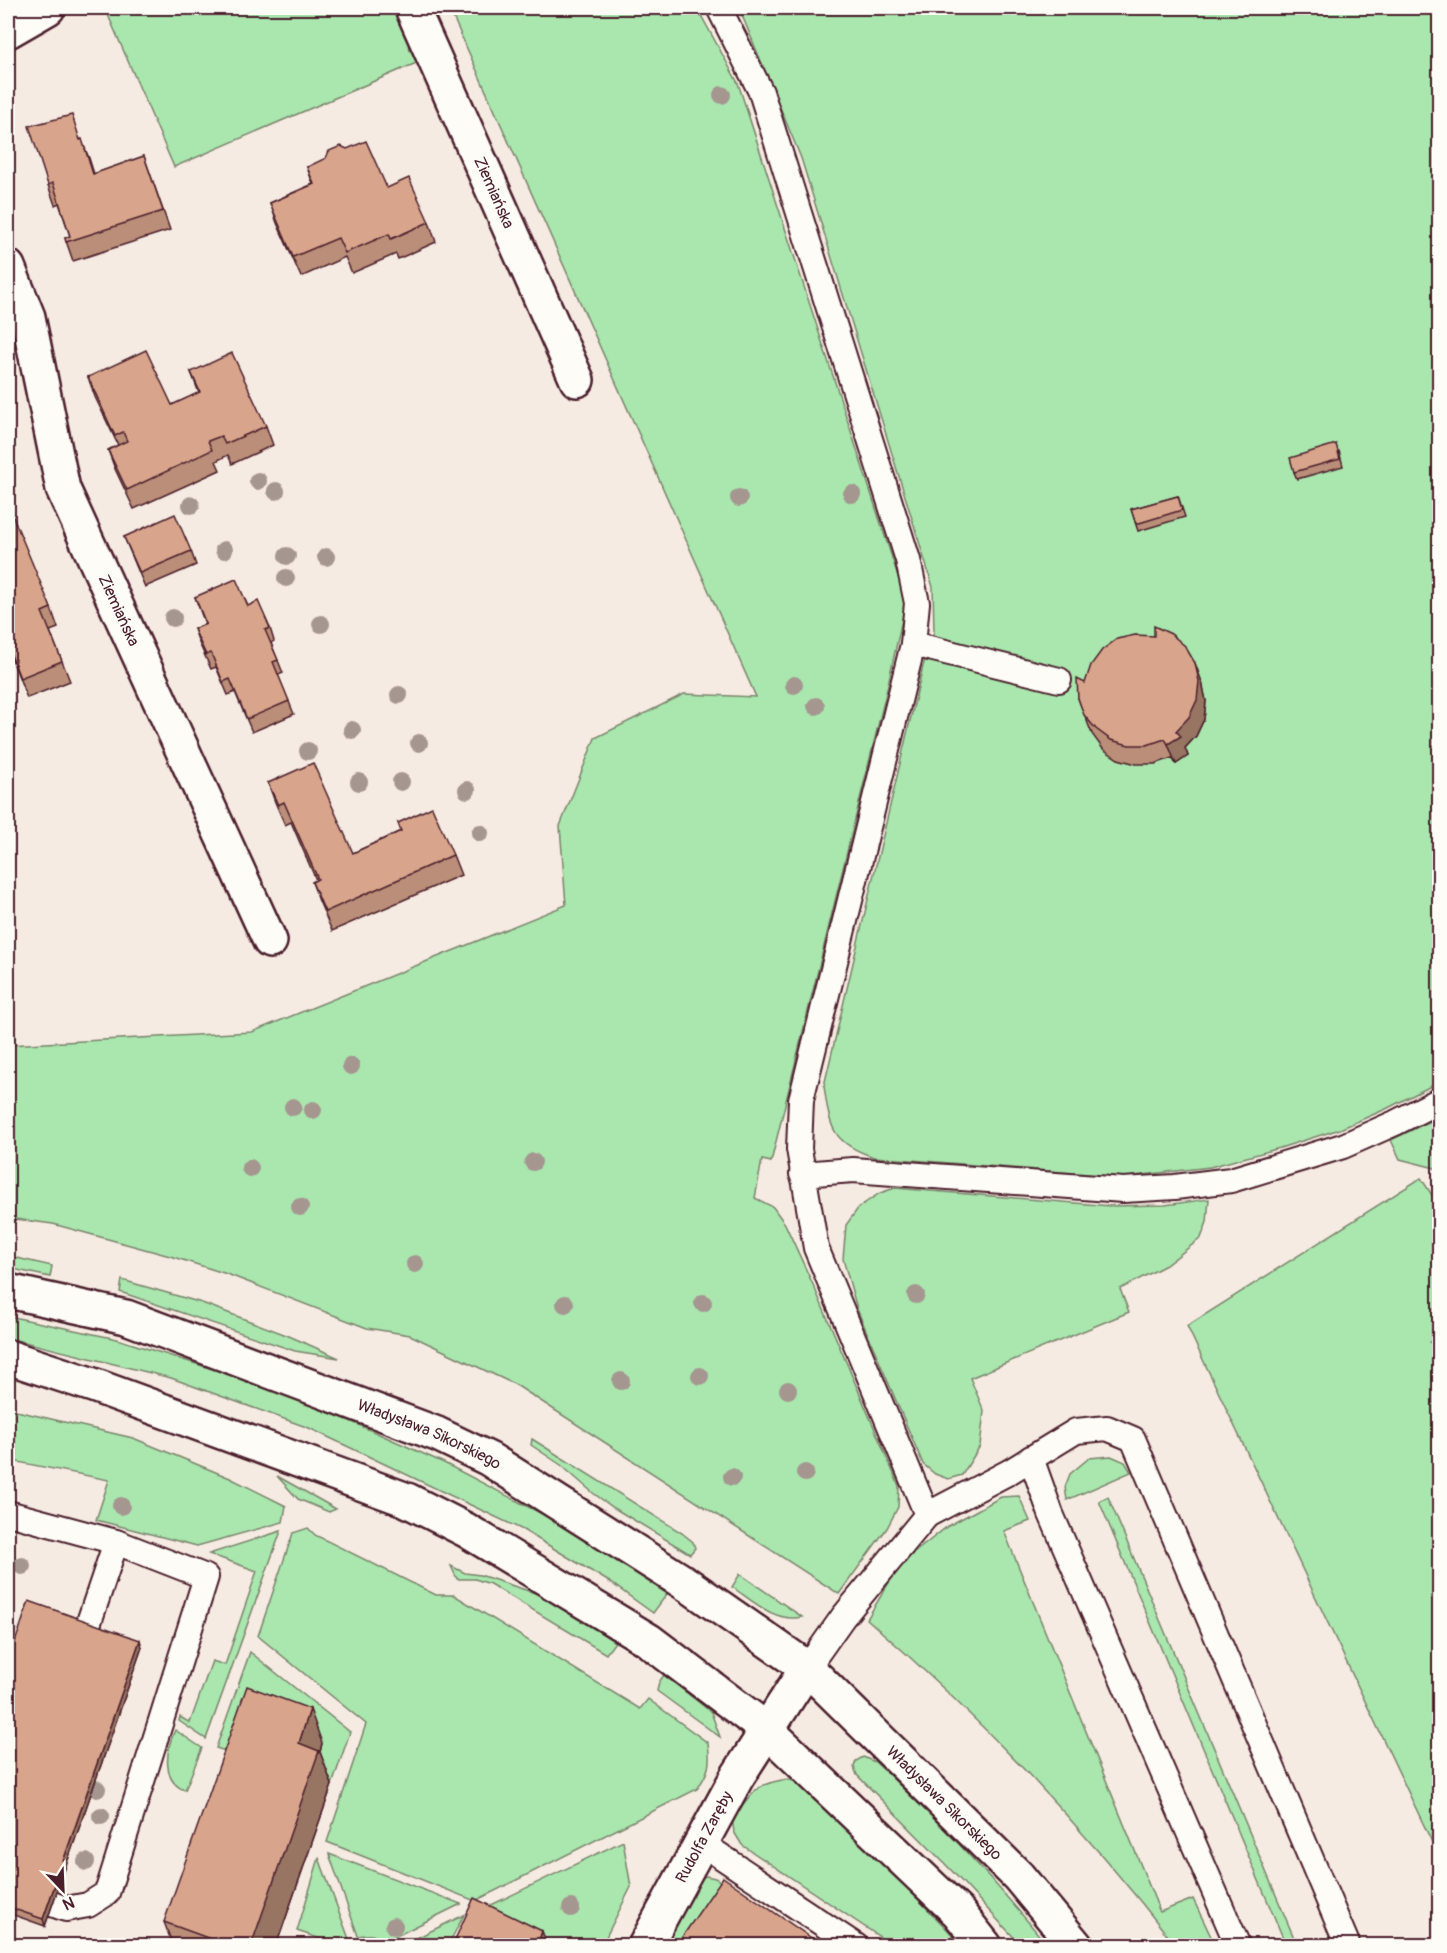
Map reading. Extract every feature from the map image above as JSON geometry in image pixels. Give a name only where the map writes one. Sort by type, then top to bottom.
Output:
[{"type":"street","points":[[8,31],[48,8]]},
{"type":"street","name":"Ziemiańska","points":[[412,8],[577,380]]},
{"type":"street","name":"Ziemiańska","points":[[8,267],[28,317],[63,489],[270,941]]},
{"type":"street","name":"Władysława Sikorskiego","points":[[8,1291],[126,1317],[436,1434],[489,1459],[678,1579],[807,1668],[1018,1876],[1076,1946]]},
{"type":"street","points":[[8,1357],[93,1385],[407,1500],[466,1530],[648,1640],[767,1730],[958,1912],[985,1946]]},
{"type":"street","points":[[767,1730],[807,1668]]},
{"type":"street","name":"Rudolfa Zaręby","points":[[645,1946],[737,1777],[767,1730]]},
{"type":"lane","points":[[719,8],[761,92],[909,560],[917,603],[914,644],[801,1100],[799,1149],[816,1248],[927,1515]]},
{"type":"lane","points":[[914,644],[1059,681]]},
{"type":"lane","points":[[802,1174],[853,1170],[1123,1190],[1175,1187],[1231,1180],[1343,1146],[1440,1100]]},
{"type":"lane","points":[[807,1668],[843,1617],[927,1515],[1009,1472],[1076,1431],[1107,1428],[1133,1439],[1348,1946]]},
{"type":"lane","points":[[1031,1458],[1051,1514],[1238,1946]]},
{"type":"lane","points":[[8,1513],[116,1542],[206,1577],[107,1893],[88,1905],[66,1909],[52,1904]]},
{"type":"lane","points":[[87,1628],[116,1542]]},
{"type":"lane","points":[[701,1843],[856,1946]]},
{"type":"green space","points":[[105,8],[397,8],[421,61],[174,167]]},
{"type":"green space","points":[[449,8],[697,8],[738,83],[906,601],[887,689],[771,1162],[762,1160],[755,1198],[773,1207],[785,1224],[899,1486],[898,1507],[887,1528],[839,1594],[516,1385],[410,1335],[367,1328],[227,1274],[170,1256],[53,1224],[8,1218],[8,1045],[252,1032],[566,905],[560,826],[595,738],[684,694],[756,697]]},
{"type":"green space","points":[[739,8],[1439,8],[1439,1082],[1340,1129],[1280,1148],[1210,1167],[1125,1177],[874,1157],[849,1146],[835,1132],[828,1112],[824,1086],[923,666],[934,632],[933,587],[801,158]]},
{"type":"green space","points":[[1439,1117],[1439,1169],[1400,1159],[1391,1140]]},
{"type":"green space","points":[[1421,1178],[1439,1206],[1439,1335],[1430,1342],[1440,1358],[1439,1857],[1187,1326]]},
{"type":"green space","points":[[895,1188],[1111,1206],[1165,1205],[1209,1199],[1207,1222],[1201,1238],[1166,1265],[1120,1289],[1129,1312],[970,1378],[984,1411],[980,1446],[962,1475],[948,1479],[935,1474],[923,1464],[857,1309],[843,1259],[846,1225],[859,1207],[880,1193]]},
{"type":"green space","points":[[8,1256],[52,1266],[50,1277],[8,1268]]},
{"type":"green space","points":[[122,1280],[202,1303],[339,1358],[295,1351],[120,1292]]},
{"type":"green space","points":[[8,1316],[117,1339],[244,1379],[350,1421],[444,1463],[565,1526],[667,1594],[653,1613],[611,1583],[523,1530],[309,1428],[171,1378],[8,1338]]},
{"type":"green space","points":[[8,1409],[133,1438],[230,1478],[286,1506],[283,1522],[197,1546],[96,1520],[109,1480],[8,1460]]},
{"type":"green space","points":[[532,1439],[682,1533],[693,1542],[695,1548],[690,1554],[614,1508],[561,1465],[531,1445]]},
{"type":"green space","points":[[1111,1456],[1125,1462],[1131,1472],[1067,1500],[1065,1487],[1070,1474],[1089,1458]]},
{"type":"green space","points":[[277,1476],[336,1509],[329,1512],[298,1499]]},
{"type":"green space","points":[[1019,1496],[1030,1521],[1004,1531],[1160,1912],[1193,1899],[1215,1945],[1175,1945],[1105,1859],[1029,1775],[949,1694],[867,1619],[900,1564],[948,1526],[1001,1497]]},
{"type":"green space","points":[[1108,1497],[1297,1945],[1286,1945],[1099,1501]]},
{"type":"green space","points":[[308,1528],[315,1535],[436,1595],[454,1595],[640,1709],[648,1699],[708,1743],[708,1768],[701,1783],[697,1789],[475,1901],[327,1842],[366,1724],[258,1636],[293,1533]]},
{"type":"green space","points":[[281,1531],[206,1739],[179,1721],[180,1717],[190,1723],[212,1661],[225,1665],[257,1571],[209,1554]]},
{"type":"green space","points":[[451,1566],[465,1573],[480,1575],[547,1597],[615,1642],[606,1654],[490,1584],[475,1579],[457,1579]]},
{"type":"green space","points":[[740,1574],[802,1617],[783,1617],[756,1604],[732,1587]]},
{"type":"green space","points":[[250,1652],[350,1732],[332,1785],[216,1748]]},
{"type":"green space","points":[[664,1675],[711,1712],[720,1737],[657,1691]]},
{"type":"green space","points":[[175,1730],[202,1748],[185,1790],[177,1786],[169,1773],[169,1746]]},
{"type":"green space","points":[[863,1757],[875,1762],[943,1828],[986,1873],[1047,1945],[1021,1945],[857,1775],[854,1767],[856,1761]]},
{"type":"green space","points":[[788,1779],[805,1788],[820,1801],[962,1945],[892,1945],[742,1845],[734,1832],[732,1819],[760,1787]]},
{"type":"green space","points":[[623,1841],[631,1887],[602,1945],[529,1945],[481,1910]]},
{"type":"green space","points":[[329,1854],[461,1904],[382,1943],[372,1935],[358,1936]]},
{"type":"green space","points":[[319,1858],[349,1939],[339,1945],[297,1931]]},
{"type":"green space","points":[[706,1876],[725,1884],[684,1945],[657,1946],[695,1880]]},
{"type":"green space","points":[[464,1915],[448,1945],[402,1945]]},
{"type":"building","points":[[72,115],[93,174],[144,156],[163,211],[66,242],[65,238],[70,236],[53,183],[48,185],[29,126]]},
{"type":"building","points":[[366,141],[387,188],[409,178],[429,222],[391,239],[389,234],[345,253],[338,238],[293,257],[270,203],[314,184],[307,167],[326,158],[329,151],[341,146],[347,149]]},
{"type":"building","points":[[146,350],[172,405],[200,392],[191,372],[232,353],[266,426],[225,444],[221,436],[208,441],[212,450],[127,490],[108,450],[127,441],[123,432],[115,436],[88,377]]},
{"type":"building","points":[[1336,444],[1340,459],[1294,472],[1290,458]]},
{"type":"building","points":[[1178,496],[1182,510],[1136,524],[1131,509]]},
{"type":"building","points":[[11,512],[51,608],[42,612],[62,661],[20,678],[8,647],[8,513]]},
{"type":"building","points":[[175,514],[191,551],[140,573],[124,537]]},
{"type":"building","points":[[236,579],[248,606],[258,601],[270,628],[265,630],[278,660],[273,662],[289,701],[247,719],[230,679],[223,682],[211,653],[206,655],[194,629],[206,624],[195,597]]},
{"type":"building","points":[[1154,626],[1171,634],[1185,646],[1195,663],[1199,681],[1197,700],[1189,717],[1176,731],[1181,736],[1168,744],[1165,739],[1147,745],[1129,745],[1111,740],[1096,729],[1084,715],[1078,698],[1077,679],[1085,683],[1091,665],[1102,650],[1117,639],[1135,635],[1154,636]]},
{"type":"building","points":[[313,763],[353,853],[401,831],[398,823],[432,807],[453,855],[325,912],[312,882],[318,879],[284,802],[278,805],[268,783]]},
{"type":"building","points":[[29,1601],[140,1640],[43,1919],[8,1907],[8,1663]]},
{"type":"building","points":[[247,1686],[310,1709],[299,1743],[319,1751],[251,1946],[230,1946],[164,1922]]},
{"type":"building","points":[[723,1877],[823,1946],[676,1946]]},
{"type":"building","points":[[474,1898],[542,1931],[537,1946],[452,1946]]}]
